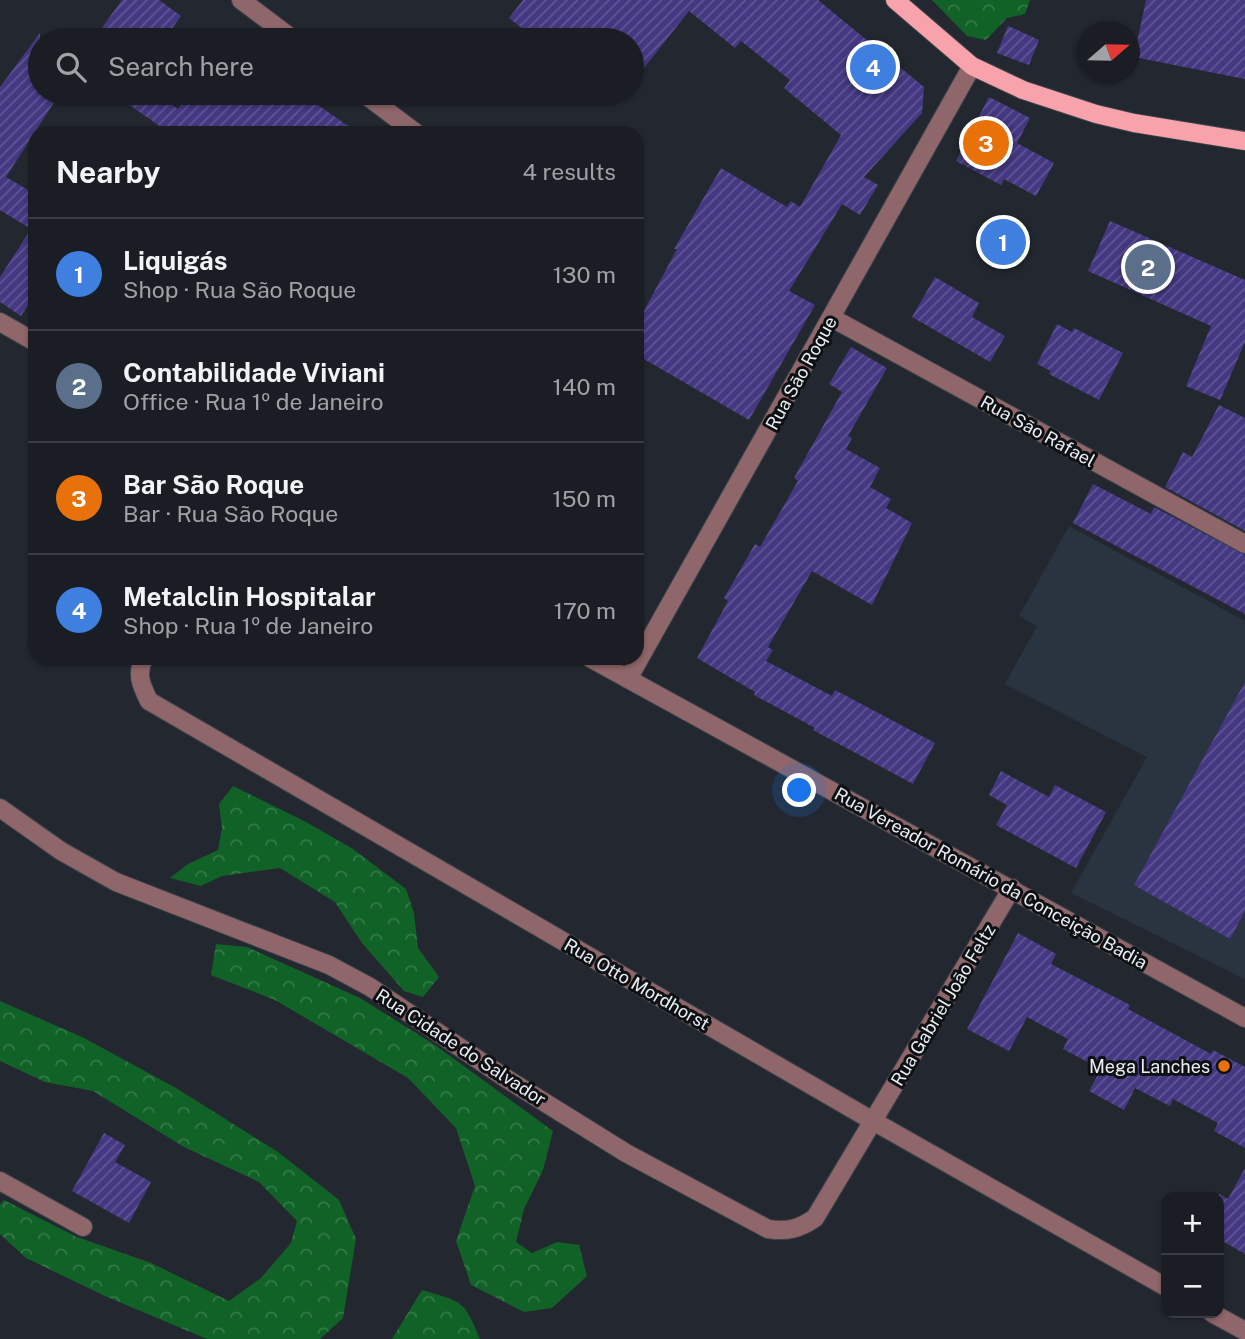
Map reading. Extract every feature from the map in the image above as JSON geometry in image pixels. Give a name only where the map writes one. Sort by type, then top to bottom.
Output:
[{"type":"main road","points":[[895,0],[972,66],[1023,90],[1096,114],[1134,123],[1245,141]]},
{"type":"street","points":[[241,0],[278,28]]},
{"type":"street","name":"Rua São Roque","points":[[644,651],[972,66]]},
{"type":"street","points":[[379,105],[407,126]]},
{"type":"street","name":"Rua São Rafael","points":[[832,318],[1245,544]]},
{"type":"street","points":[[0,323],[28,338]]},
{"type":"street","name":"Rua Otto Mordhorst","points":[[140,665],[138,669],[141,685],[149,701],[873,1121],[1161,1284]]},
{"type":"street","name":"Rua Vereador Romário da Conceição Badia","points":[[603,665],[1245,1018]]},
{"type":"street","name":"Rua São Roque","points":[[628,679],[636,665]]},
{"type":"street","name":"Rua Cidade do Salvador","points":[[0,808],[61,851],[116,883],[330,965],[370,987],[508,1079],[626,1153],[768,1230],[785,1232],[801,1228],[815,1218],[873,1121]]},
{"type":"street","name":"Rua Gabriel João Feltz","points":[[873,1121],[1012,888]]},
{"type":"street","points":[[0,1181],[83,1227]]},
{"type":"street","points":[[1221,1318],[1245,1331]]},
{"type":"shaded area","points":[[1069,526],[1245,621],[1245,979],[1071,893],[1147,757],[1005,684],[1037,626],[1019,616]]},
{"type":"green space","points":[[932,0],[1030,0],[1025,14],[1007,18],[986,40],[967,36]]},
{"type":"green space","points":[[233,786],[353,849],[406,889],[414,913],[418,948],[439,977],[423,997],[404,991],[362,943],[335,902],[280,868],[222,876],[201,886],[170,878],[188,864],[218,850],[222,828],[219,804]]},
{"type":"green space","points":[[216,944],[247,947],[360,998],[435,1045],[553,1131],[543,1170],[524,1209],[516,1242],[532,1253],[557,1242],[579,1245],[587,1276],[552,1308],[524,1312],[471,1285],[456,1241],[475,1186],[456,1128],[408,1078],[275,1000],[211,975]]},
{"type":"green space","points":[[0,1001],[84,1038],[176,1088],[278,1152],[339,1200],[356,1239],[343,1318],[320,1339],[207,1339],[105,1296],[26,1258],[0,1234],[0,1205],[4,1200],[77,1237],[151,1263],[229,1301],[261,1278],[291,1243],[297,1221],[259,1182],[184,1147],[93,1091],[45,1082],[0,1061]]},
{"type":"green space","points":[[422,1290],[460,1304],[470,1317],[480,1339],[392,1339]]},
{"type":"building","points":[[122,0],[159,0],[181,16],[172,28],[102,28]]},
{"type":"building","points":[[523,0],[818,0],[924,87],[922,113],[864,177],[878,185],[860,215],[842,204],[789,291],[815,305],[749,420],[644,359],[644,311],[677,249],[674,249],[721,168],[787,207],[791,201],[800,207],[841,135],[784,88],[790,80],[741,41],[735,48],[689,11],[644,68],[644,28],[522,28],[509,18]]},
{"type":"building","points":[[1146,0],[1245,0],[1245,79],[1140,58],[1140,28]]},
{"type":"building","points":[[1008,26],[1039,40],[1029,65],[997,53]]},
{"type":"building","points":[[28,49],[28,105],[52,105],[39,126],[28,126],[28,143],[6,177],[28,190],[28,227],[0,210],[0,87]]},
{"type":"building","points":[[989,97],[1030,118],[1017,143],[1054,163],[1036,196],[1004,179],[1001,185],[956,161]]},
{"type":"building","points":[[129,105],[172,105],[178,109],[181,105],[318,105],[348,126],[160,126]]},
{"type":"building","points":[[1110,221],[1245,280],[1245,342],[1220,400],[1186,386],[1211,326],[1088,271]]},
{"type":"building","points":[[28,234],[28,306],[21,316],[0,302],[0,277]]},
{"type":"building","points":[[935,277],[979,303],[972,317],[1005,336],[990,362],[912,317]]},
{"type":"building","points":[[1057,324],[1072,332],[1074,328],[1123,353],[1099,400],[1049,374],[1051,371],[1037,364]]},
{"type":"building","points":[[851,347],[887,368],[848,436],[852,438],[846,449],[880,468],[870,487],[891,499],[886,508],[912,523],[872,605],[812,571],[768,647],[773,650],[766,661],[832,696],[835,690],[935,743],[913,784],[813,730],[815,728],[754,695],[755,692],[697,658],[728,601],[724,598],[755,544],[760,547],[798,481],[794,478],[842,392],[829,384]]},
{"type":"building","points":[[1219,405],[1245,418],[1245,531],[1165,487],[1183,452],[1192,457]]},
{"type":"building","points":[[1093,484],[1151,514],[1154,507],[1245,555],[1245,614],[1073,523]]},
{"type":"building","points":[[1245,682],[1245,911],[1230,939],[1134,885]]},
{"type":"building","points":[[1001,771],[1049,797],[1055,785],[1106,812],[1076,868],[996,825],[1007,805],[989,795]]},
{"type":"building","points":[[1018,933],[1056,954],[1051,964],[1130,1005],[1128,1009],[1211,1054],[1213,1050],[1245,1067],[1245,1148],[1214,1131],[1218,1123],[1173,1099],[1170,1106],[1135,1088],[1124,1110],[1089,1091],[1101,1069],[1063,1049],[1068,1039],[1027,1017],[1009,1051],[967,1029]]},
{"type":"building","points":[[104,1133],[125,1145],[115,1162],[151,1182],[129,1223],[72,1191]]},
{"type":"building","points":[[1245,1168],[1245,1254],[1224,1242],[1224,1197],[1228,1199]]},
{"type":"place","name":"Metalclin Hospitalar","points":[[873,67]]},
{"type":"place","name":"Bar São Roque","points":[[986,143]]},
{"type":"place","name":"Liquigás","points":[[1003,242]]},
{"type":"place","name":"Contabilidade Viviani","points":[[1148,267]]},
{"type":"place","name":"Mega Lanches","points":[[1224,1066]]}]
